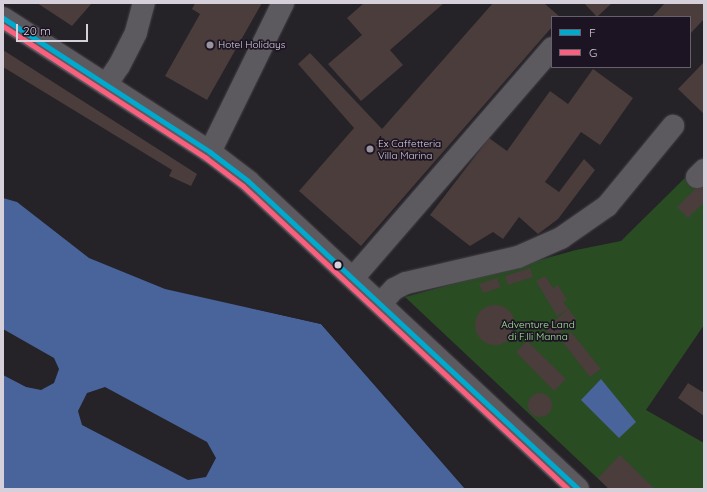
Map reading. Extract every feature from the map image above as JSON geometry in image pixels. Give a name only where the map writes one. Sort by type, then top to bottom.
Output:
[{"type":"street","points":[[106,85],[119,66],[136,32],[144,3]]},
{"type":"street","points":[[210,152],[284,3]]},
{"type":"street","points":[[3,18],[210,152],[248,181],[578,489]]},
{"type":"street","points":[[353,278],[551,49]]},
{"type":"street","points":[[380,304],[394,289],[406,283],[518,257],[560,238],[607,206],[672,126]]},
{"type":"green space","name":"Adventure Land di F.lli Manna","points":[[704,159],[704,325],[646,410],[704,443],[704,489],[609,489],[405,297],[576,250],[621,241]]},
{"type":"water","points":[[3,198],[17,202],[89,258],[165,289],[321,324],[465,489],[3,489]]},
{"type":"water","points":[[601,379],[636,422],[619,438],[581,400]]},
{"type":"pier","points":[[252,306],[323,323],[467,489],[321,324],[251,308]]},
{"type":"pier","points":[[3,329],[54,358],[59,369],[54,383],[41,390],[26,387],[3,375]]},
{"type":"pier","points":[[105,387],[207,442],[216,458],[206,477],[188,480],[82,425],[78,411],[87,393]]},
{"type":"building","points":[[37,3],[92,3],[72,26]]},
{"type":"building","name":"Hotel Holidays","points":[[195,3],[262,3],[207,100],[165,76],[200,14],[192,9]]},
{"type":"building","points":[[364,3],[444,3],[390,50],[403,65],[361,101],[328,64],[362,35],[347,18]]},
{"type":"building","points":[[493,3],[544,3],[559,16],[551,16],[551,28],[361,246],[299,191],[354,128],[298,64],[310,53],[382,129]]},
{"type":"building","points":[[584,3],[612,3],[598,16],[596,16]]},
{"type":"building","points":[[665,3],[704,3],[704,19],[691,33],[691,16],[653,16]]},
{"type":"building","points":[[3,50],[197,174],[191,186],[169,176],[172,170],[3,67]]},
{"type":"building","points":[[704,62],[704,114],[678,89]]},
{"type":"building","points":[[593,69],[633,98],[600,145],[581,132],[545,182],[559,192],[584,159],[595,170],[558,219],[538,234],[519,217],[503,239],[493,232],[470,246],[430,215],[489,138],[507,151],[550,91],[568,104]]},
{"type":"building","points":[[700,184],[704,189],[704,202],[688,218],[677,207]]},
{"type":"building","points":[[530,268],[533,277],[508,285],[505,276]]},
{"type":"building","points":[[545,276],[553,288],[558,285],[567,300],[563,302],[576,319],[554,338],[545,329],[568,309],[557,316],[536,281]]},
{"type":"building","points":[[497,278],[501,287],[483,293],[479,284]]},
{"type":"building","points":[[499,305],[506,308],[512,314],[515,325],[514,333],[506,342],[499,345],[491,345],[484,342],[476,333],[475,321],[478,314],[487,306]]},
{"type":"building","points":[[571,332],[601,369],[590,377],[561,340]]},
{"type":"building","points":[[527,341],[566,379],[554,391],[516,352]]},
{"type":"building","points":[[688,383],[704,393],[704,416],[678,398]]},
{"type":"building","points":[[540,393],[548,397],[552,405],[548,413],[540,417],[532,413],[528,405],[532,397]]},
{"type":"building","points":[[620,455],[655,489],[609,489],[598,478]]},
{"type":"transit line","name":"F","points":[[3,18],[210,152],[248,181],[578,489]]},
{"type":"transit line","name":"G","points":[[3,26],[206,158],[243,186],[568,489]]},
{"type":"place","name":"Hotel Holidays","points":[[210,45]]},
{"type":"place","name":"Ex Caffetteria Villa Marina","points":[[370,149]]}]
